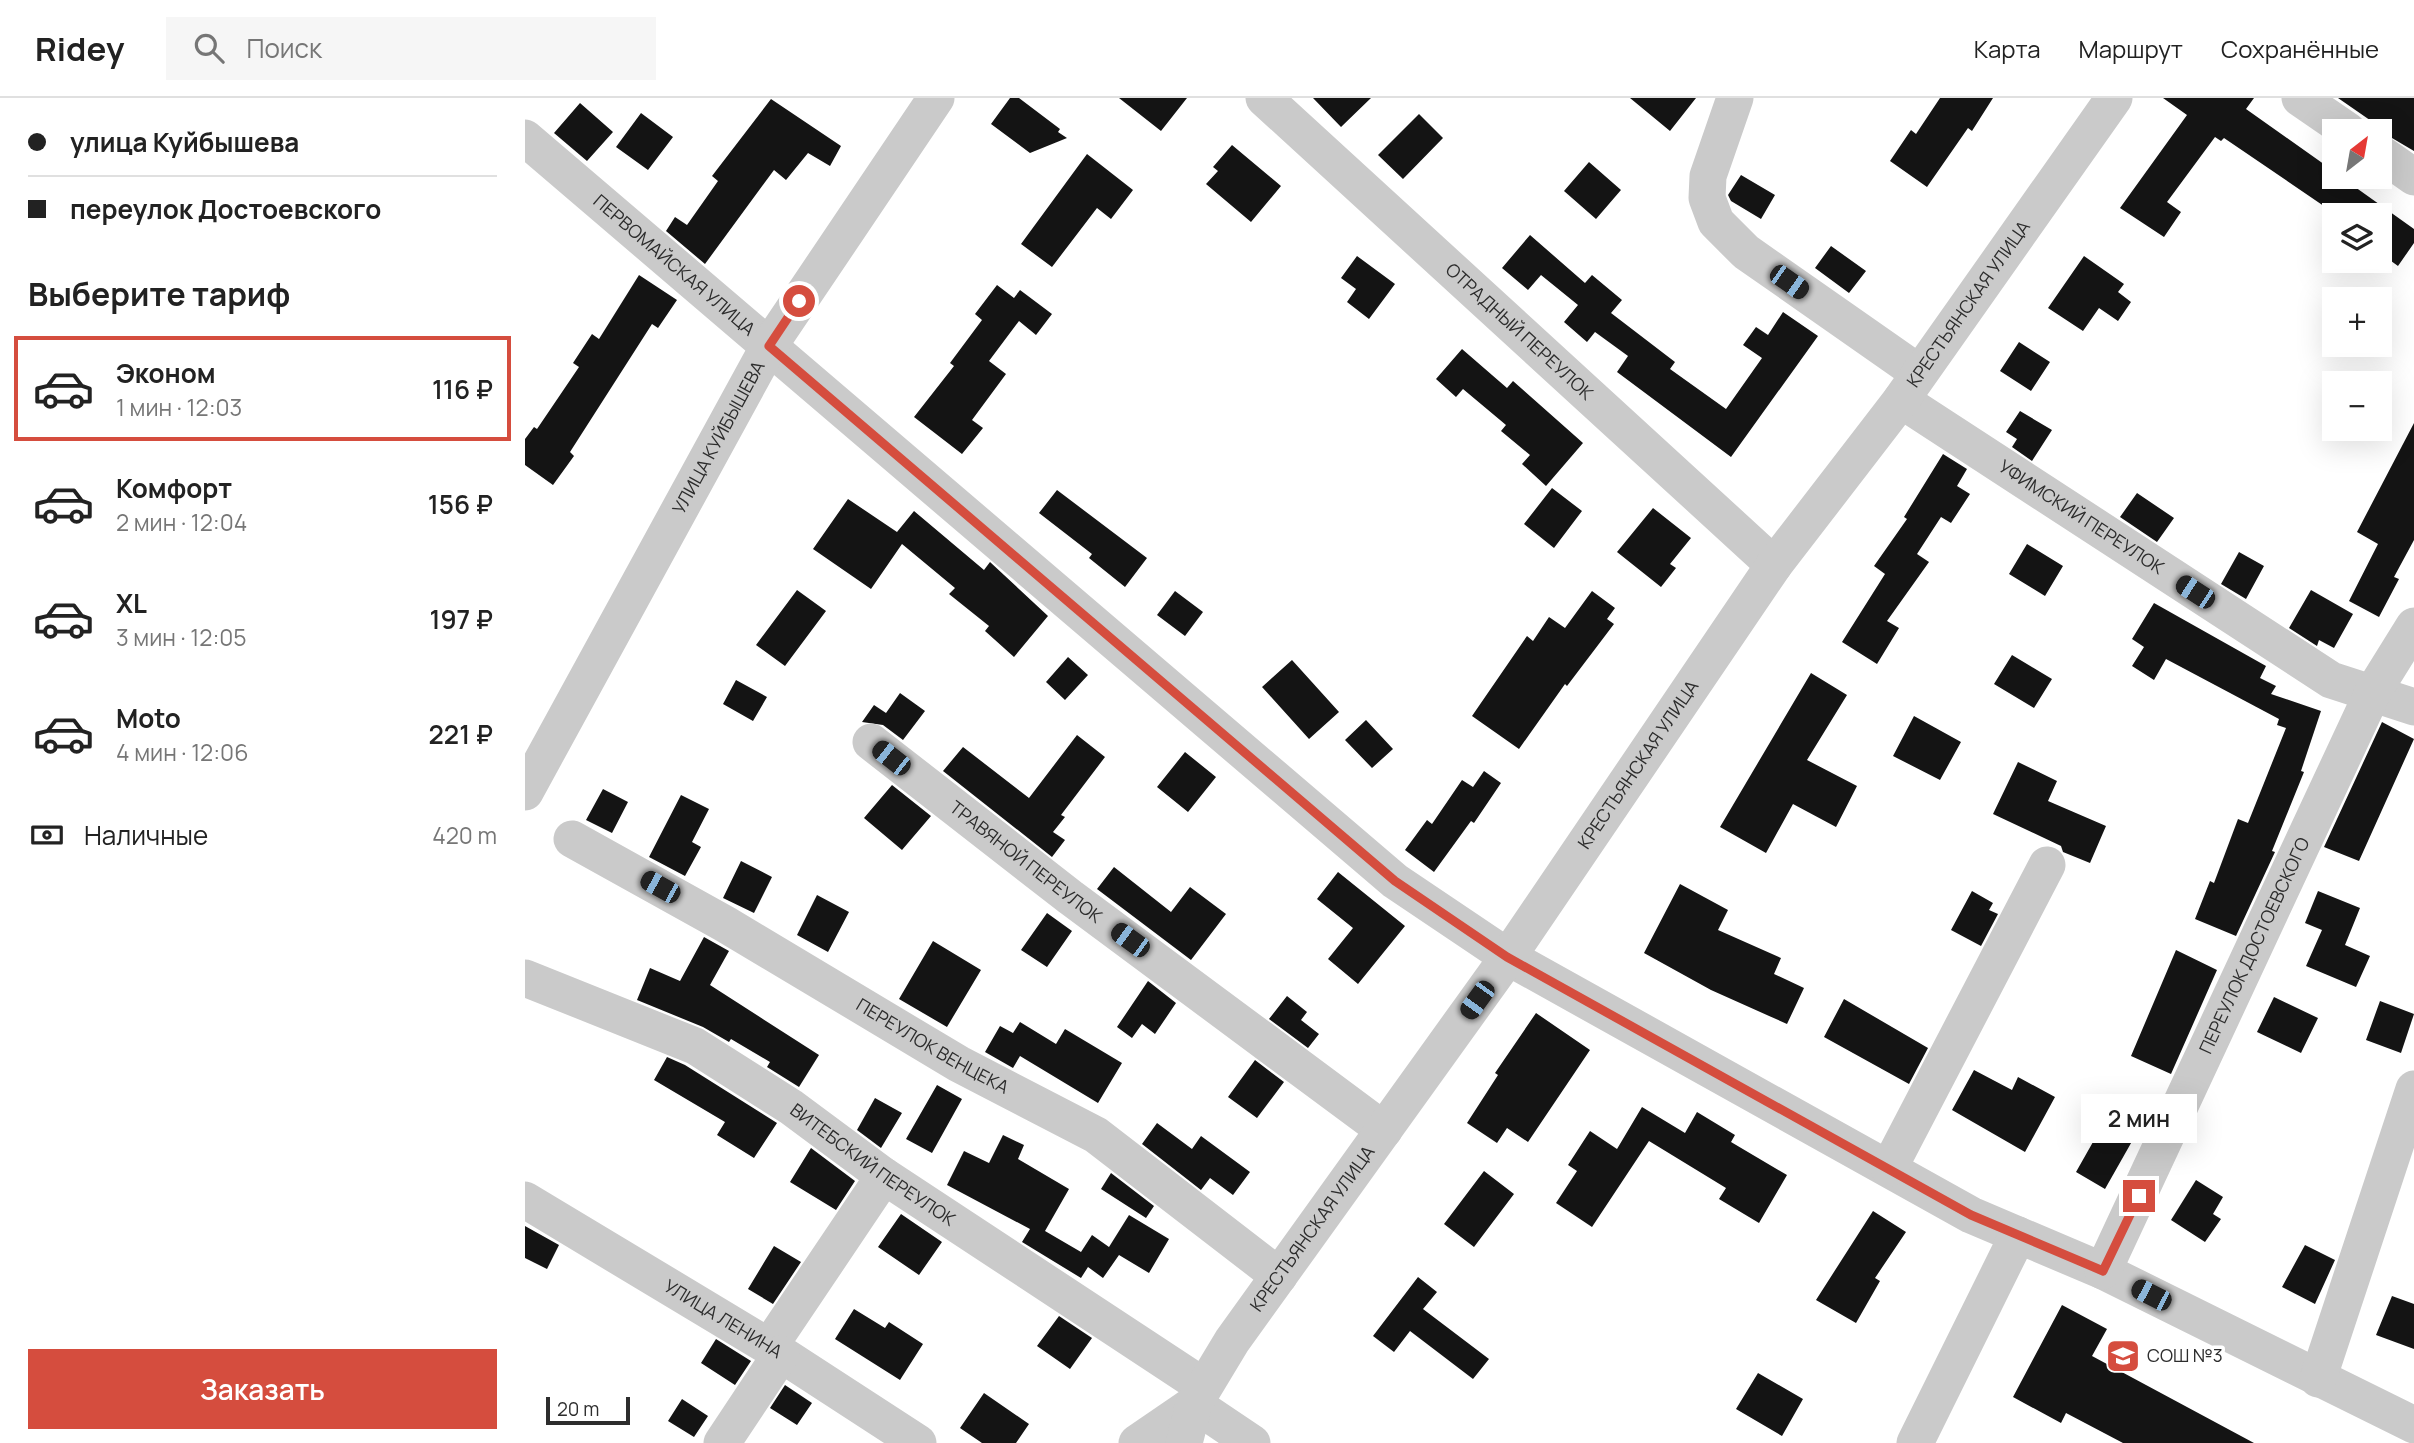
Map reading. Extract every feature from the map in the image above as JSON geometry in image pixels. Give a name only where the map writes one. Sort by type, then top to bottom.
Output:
[{"type":"street","name":"УЛИЦА КУЙБЫШЕВА","points":[[525,792],[769,346],[936,98]]},
{"type":"street","name":"ОТРАДНЫЙ ПЕРЕУЛОК","points":[[1264,98],[1774,565]]},
{"type":"street","name":"УФИМСКИЙ ПЕРЕУЛОК","points":[[1735,98],[1708,176],[1707,198],[1716,222],[1746,252],[1910,386],[2330,680],[2414,707]]},
{"type":"street","name":"КРЕСТЬЯНСКАЯ УЛИЦА","points":[[1184,1443],[1199,1395],[1279,1276],[1507,957],[1774,565],[1910,386],[2114,98]]},
{"type":"street","points":[[2300,98],[2331,119]]},
{"type":"street","name":"ПЕРВОМАЙСКАЯ УЛИЦА","points":[[525,138],[1395,881],[1507,957],[1971,1215],[2103,1271],[2414,1425]]},
{"type":"street","points":[[2392,161],[2414,177]]},
{"type":"street","name":"ПЕРЕУЛОК ДОСТОЕВСКОГО","points":[[2103,1271],[2373,692],[2414,626]]},
{"type":"street","name":"ТРАВЯНОЙ ПЕРЕУЛОК","points":[[871,742],[1070,897],[1384,1130]]},
{"type":"street","name":"ПЕРЕУЛОК ВЕНЦЕКА","points":[[572,839],[725,924],[959,1064],[1096,1135],[1279,1276]]},
{"type":"street","points":[[1889,1168],[2047,865]]},
{"type":"street","name":"ВИТЕБСКИЙ ПЕРЕУЛОК","points":[[525,978],[695,1046],[791,1107],[884,1176],[1199,1395]]},
{"type":"street","points":[[2318,1379],[2414,1089]]},
{"type":"street","points":[[722,1443],[775,1350],[884,1176]]},
{"type":"street","name":"УЛИЦА ЛЕНИНА","points":[[525,1200],[775,1350],[918,1443]]},
{"type":"street","points":[[1915,1443],[2018,1235]]},
{"type":"street","points":[[1137,1443],[1199,1395],[1252,1443]]},
{"type":"building","points":[[1010,98],[1019,98],[1060,129],[1058,132],[1067,138],[1030,153],[991,124]]},
{"type":"building","points":[[1119,98],[1187,98],[1161,131]]},
{"type":"building","points":[[1313,98],[1371,98],[1341,127]]},
{"type":"building","points":[[1630,98],[1696,98],[1670,131]]},
{"type":"building","points":[[1940,98],[1993,98],[1972,131],[1968,128],[1927,187],[1890,161],[1911,130],[1916,134]]},
{"type":"building","points":[[2163,98],[2254,98],[2246,109],[2322,163],[2322,189],[2358,189],[2378,203],[2322,205],[2224,138],[2221,141],[2215,137],[2167,202],[2181,212],[2164,237],[2120,208],[2187,115]]},
{"type":"building","points":[[2338,98],[2414,98],[2414,151],[2392,138],[2392,119],[2368,119]]},
{"type":"building","points":[[771,99],[841,146],[830,166],[808,153],[786,180],[774,170],[705,264],[666,231],[675,217],[687,225],[718,181],[712,176]]},
{"type":"building","points":[[580,103],[613,132],[587,161],[554,133]]},
{"type":"building","points":[[641,113],[673,137],[648,170],[616,147]]},
{"type":"building","points":[[1419,114],[1443,138],[1403,179],[1378,155]]},
{"type":"building","points":[[1232,145],[1281,186],[1251,222],[1206,184],[1218,171],[1213,167]]},
{"type":"building","points":[[1087,154],[1133,190],[1111,219],[1097,208],[1052,267],[1021,244]]},
{"type":"building","points":[[1589,162],[1621,190],[1596,219],[1564,191]]},
{"type":"building","points":[[1741,175],[1775,195],[1761,219],[1731,201],[1728,195]]},
{"type":"building","points":[[2392,213],[2414,229],[2414,243],[2398,266],[2392,262]]},
{"type":"building","points":[[1530,235],[1585,283],[1592,275],[1622,300],[1611,313],[1675,362],[1670,369],[1726,409],[1762,358],[1743,345],[1756,327],[1768,335],[1783,312],[1818,336],[1731,457],[1617,372],[1628,356],[1595,332],[1587,342],[1564,322],[1578,305],[1541,275],[1528,290],[1502,268]]},
{"type":"building","points":[[1831,246],[1866,271],[1849,293],[1815,268]]},
{"type":"building","points":[[1357,256],[1395,284],[1369,319],[1347,302],[1356,289],[1341,278]]},
{"type":"building","points":[[2084,256],[2124,284],[2118,292],[2131,302],[2118,321],[2099,308],[2083,331],[2048,308]]},
{"type":"building","points":[[639,275],[677,300],[658,328],[652,324],[570,452],[574,456],[553,485],[525,465],[525,439],[534,427],[537,429],[579,367],[573,363],[592,334],[599,339]]},
{"type":"building","points":[[997,285],[1014,298],[1020,290],[1052,314],[1036,335],[1019,321],[989,361],[1006,374],[972,420],[983,428],[962,454],[914,417],[954,366],[950,363],[982,320],[975,314]]},
{"type":"building","points":[[2019,342],[2050,362],[2031,391],[2000,371]]},
{"type":"building","points":[[1462,349],[1507,388],[1513,381],[1583,443],[1546,486],[1522,464],[1530,455],[1501,431],[1506,425],[1463,389],[1456,397],[1436,379]]},
{"type":"building","points":[[2020,411],[2052,430],[2032,461],[2012,447],[2017,439],[2006,432]]},
{"type":"building","points":[[2414,423],[2414,540],[2394,577],[2399,579],[2379,617],[2349,601],[2378,544],[2357,532]]},
{"type":"building","points":[[1943,454],[1967,469],[1957,486],[1970,494],[1951,523],[1941,517],[1917,554],[1929,562],[1887,621],[1899,628],[1877,664],[1842,642],[1885,574],[1874,566],[1907,519],[1904,517]]},
{"type":"building","points":[[1552,488],[1582,511],[1554,548],[1524,524]]},
{"type":"building","points":[[1057,490],[1147,558],[1125,587],[1089,558],[1092,554],[1039,513]]},
{"type":"building","points":[[2137,493],[2174,518],[2157,542],[2120,517]]},
{"type":"building","points":[[848,499],[897,532],[914,511],[984,570],[990,562],[1048,616],[1014,657],[985,631],[989,626],[949,594],[955,588],[902,544],[871,589],[813,549]]},
{"type":"building","points":[[1653,508],[1691,538],[1670,564],[1676,568],[1661,587],[1617,552]]},
{"type":"building","points":[[2027,544],[2063,566],[2045,596],[2009,574]]},
{"type":"building","points":[[2239,552],[2264,566],[2246,599],[2221,584]]},
{"type":"building","points":[[797,590],[826,611],[785,666],[756,645]]},
{"type":"building","points":[[2311,590],[2353,614],[2334,648],[2319,640],[2317,646],[2289,628]]},
{"type":"building","points":[[1175,591],[1203,612],[1185,636],[1157,615]]},
{"type":"building","points":[[1592,591],[1615,608],[1607,619],[1614,624],[1567,686],[1565,684],[1519,749],[1472,716],[1527,636],[1533,641],[1549,617],[1565,628]]},
{"type":"building","points":[[2154,603],[2266,666],[2260,678],[2276,686],[2271,694],[2321,711],[2301,771],[2304,772],[2272,851],[2275,852],[2236,936],[2195,919],[2210,881],[2214,883],[2238,819],[2248,823],[2286,728],[2277,725],[2279,719],[2166,659],[2154,680],[2132,666],[2144,647],[2132,639]]},
{"type":"building","points":[[2012,655],[2052,679],[2034,708],[1994,684]]},
{"type":"building","points":[[1068,657],[1088,675],[1065,700],[1046,682]]},
{"type":"building","points":[[1292,660],[1339,712],[1309,739],[1262,687]]},
{"type":"building","points":[[1811,673],[1847,695],[1807,760],[1857,786],[1836,827],[1793,804],[1766,853],[1720,827]]},
{"type":"building","points":[[736,680],[767,697],[753,721],[723,704]]},
{"type":"building","points":[[900,693],[925,711],[903,740],[883,725],[862,722],[874,705],[886,713]]},
{"type":"building","points":[[1914,716],[1961,742],[1940,780],[1893,756]]},
{"type":"building","points":[[1366,720],[1393,749],[1372,768],[1345,740]]},
{"type":"building","points":[[2382,722],[2414,739],[2359,861],[2324,847]]},
{"type":"building","points":[[1077,735],[1105,757],[1061,815],[1065,817],[1053,832],[1065,840],[1052,857],[943,771],[963,747],[1029,798]]},
{"type":"building","points":[[1185,752],[1216,777],[1188,812],[1157,787]]},
{"type":"building","points":[[2018,762],[2057,781],[2048,801],[2106,826],[2090,863],[2063,852],[2061,846],[1993,814]]},
{"type":"building","points":[[1484,771],[1501,783],[1474,823],[1471,821],[1434,872],[1405,850],[1427,820],[1432,824],[1462,780],[1473,787]]},
{"type":"building","points":[[892,785],[931,816],[902,850],[864,818]]},
{"type":"building","points":[[603,789],[628,802],[612,833],[586,820]]},
{"type":"building","points":[[681,795],[709,809],[692,842],[701,847],[685,876],[649,857]]},
{"type":"building","points":[[741,861],[772,877],[754,913],[723,898]]},
{"type":"building","points":[[1114,867],[1171,912],[1190,887],[1226,914],[1191,960],[1097,889]]},
{"type":"building","points":[[1338,872],[1405,926],[1358,984],[1328,959],[1353,928],[1317,899]]},
{"type":"building","points":[[1680,884],[1728,910],[1718,930],[1781,958],[1774,974],[1804,988],[1787,1024],[1711,990],[1644,953]]},
{"type":"building","points":[[1972,891],[1993,903],[1989,910],[1998,914],[1981,946],[1951,930]]},
{"type":"building","points":[[2318,891],[2360,908],[2345,945],[2370,956],[2356,987],[2306,966],[2322,930],[2305,923]]},
{"type":"building","points":[[817,895],[849,912],[828,952],[797,935]]},
{"type":"building","points":[[1047,913],[1072,931],[1047,967],[1021,950]]},
{"type":"building","points":[[704,937],[729,951],[710,985],[819,1055],[799,1087],[767,1067],[770,1062],[731,1039],[729,1042],[703,1027],[637,1000],[650,968],[680,981]]},
{"type":"building","points":[[933,941],[981,970],[947,1027],[899,999]]},
{"type":"building","points":[[2176,950],[2217,970],[2171,1074],[2131,1056]]},
{"type":"building","points":[[1148,981],[1176,1003],[1155,1034],[1142,1024],[1132,1038],[1117,1027]]},
{"type":"building","points":[[1287,996],[1307,1012],[1301,1020],[1319,1034],[1308,1048],[1269,1019]]},
{"type":"building","points":[[2274,997],[2318,1018],[2301,1053],[2257,1032]]},
{"type":"building","points":[[1844,999],[1928,1048],[1909,1084],[1824,1037]]},
{"type":"building","points":[[2380,1001],[2414,1014],[2401,1053],[2366,1040]]},
{"type":"building","points":[[1536,1013],[1590,1050],[1528,1142],[1507,1128],[1497,1143],[1467,1123],[1498,1075],[1495,1073]]},
{"type":"building","points":[[1020,1022],[1056,1044],[1065,1029],[1122,1063],[1098,1103],[1020,1056],[1013,1068],[985,1052],[1000,1026],[1013,1033]]},
{"type":"building","points":[[667,1057],[685,1065],[777,1123],[754,1158],[717,1135],[725,1122],[654,1080]]},
{"type":"building","points":[[1255,1060],[1284,1082],[1257,1118],[1228,1097]]},
{"type":"building","points":[[1974,1070],[2012,1090],[2018,1077],[2055,1097],[2025,1152],[1952,1110]]},
{"type":"building","points":[[937,1085],[962,1099],[932,1153],[906,1139]]},
{"type":"building","points":[[875,1098],[902,1113],[881,1148],[857,1130]]},
{"type":"building","points":[[1642,1107],[1685,1133],[1697,1112],[1735,1135],[1731,1142],[1787,1175],[1759,1223],[1719,1199],[1726,1188],[1649,1141],[1592,1227],[1556,1203],[1577,1171],[1568,1165],[1590,1131],[1617,1149]]},
{"type":"building","points":[[2110,1112],[2139,1129],[2105,1189],[2076,1172]]},
{"type":"building","points":[[1157,1123],[1192,1149],[1201,1136],[1250,1172],[1233,1195],[1210,1178],[1201,1190],[1142,1144]]},
{"type":"building","points":[[1003,1135],[1024,1145],[1018,1159],[1069,1189],[1045,1231],[1081,1252],[1092,1235],[1109,1247],[1129,1215],[1169,1239],[1149,1273],[1119,1255],[1103,1278],[1088,1267],[1081,1278],[1022,1242],[1030,1229],[947,1185],[964,1151],[989,1163]]},
{"type":"building","points":[[811,1148],[855,1181],[836,1210],[790,1182]]},
{"type":"building","points":[[1484,1171],[1514,1194],[1474,1247],[1444,1224]]},
{"type":"building","points":[[1111,1173],[1154,1206],[1146,1218],[1101,1189]]},
{"type":"building","points":[[2196,1180],[2223,1197],[2213,1214],[2221,1219],[2205,1242],[2171,1220]]},
{"type":"building","points":[[1873,1211],[1906,1232],[1875,1278],[1880,1281],[1856,1323],[1816,1300]]},
{"type":"building","points":[[901,1214],[942,1242],[919,1275],[878,1247]]},
{"type":"building","points":[[525,1226],[559,1245],[547,1269],[525,1258]]},
{"type":"building","points":[[2305,1245],[2335,1260],[2315,1304],[2282,1287]]},
{"type":"building","points":[[774,1246],[801,1262],[773,1304],[748,1289]]},
{"type":"building","points":[[1418,1277],[1437,1292],[1423,1309],[1489,1359],[1473,1379],[1410,1331],[1394,1352],[1373,1336]]},
{"type":"building","points":[[2392,1296],[2414,1304],[2414,1349],[2376,1335]]},
{"type":"building","points":[[2062,1305],[2107,1329],[2092,1356],[2254,1443],[2123,1443],[2066,1413],[2061,1423],[2013,1397]]},
{"type":"building","points":[[854,1309],[885,1328],[889,1322],[923,1344],[900,1380],[835,1339]]},
{"type":"building","points":[[1059,1316],[1092,1338],[1070,1369],[1037,1346]]},
{"type":"building","points":[[716,1339],[751,1361],[735,1385],[701,1363]]},
{"type":"building","points":[[1758,1373],[1803,1399],[1782,1436],[1736,1409]]},
{"type":"building","points":[[785,1385],[812,1403],[797,1425],[770,1408]]},
{"type":"building","points":[[984,1393],[1029,1424],[1016,1443],[982,1443],[960,1428]]},
{"type":"building","points":[[682,1399],[708,1416],[694,1437],[668,1421]]},
{"type":"place","name":"СОШ №3","points":[[2123,1356]]},
{"type":"route","points":[[799,301],[769,346],[1395,881],[1507,957],[1776,1104],[1971,1215],[2103,1271],[2139,1196]]}]
